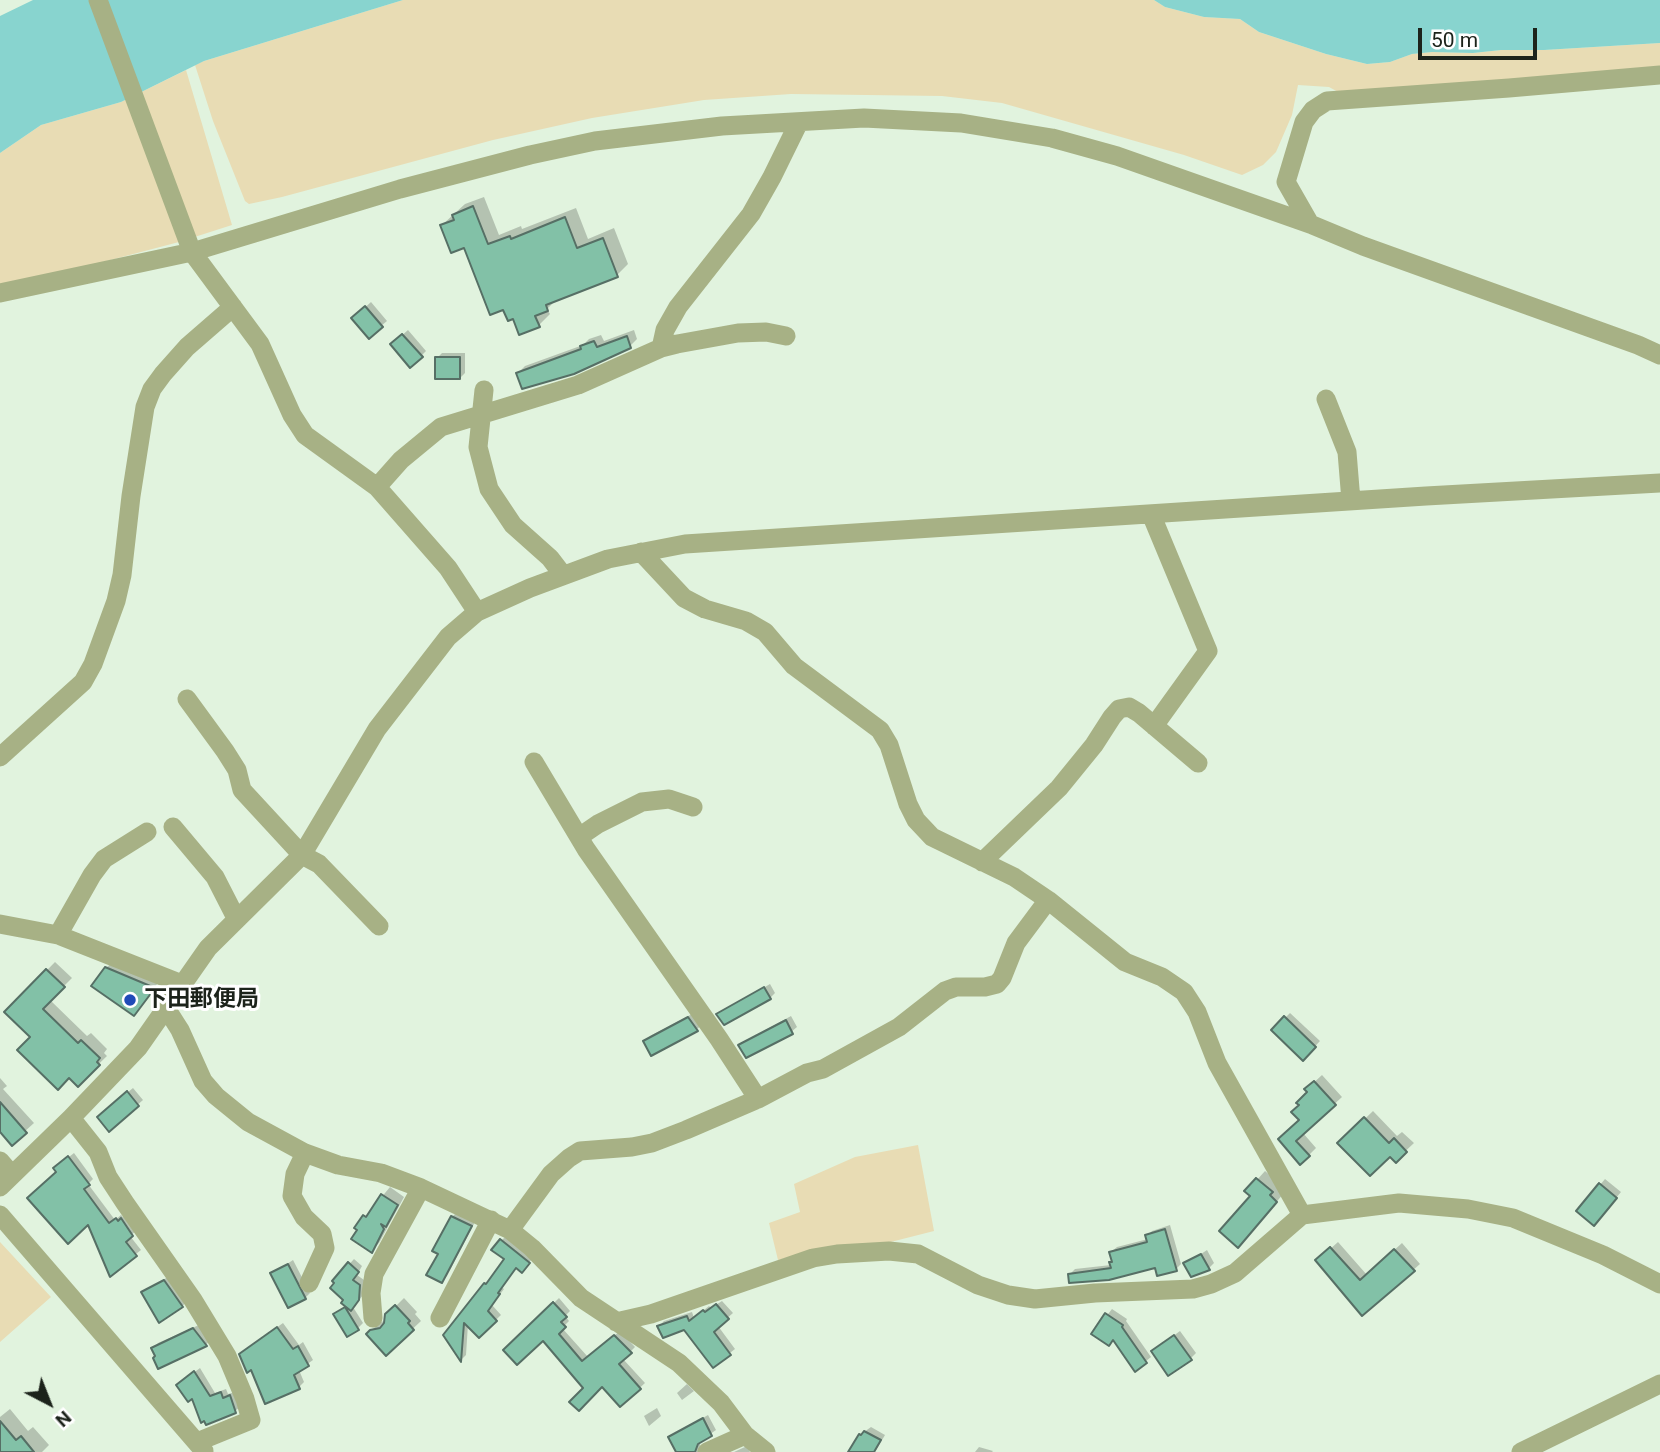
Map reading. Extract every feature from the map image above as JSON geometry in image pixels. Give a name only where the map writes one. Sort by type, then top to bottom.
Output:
[{"type":"street","points":[[98,0],[192,247],[260,344],[292,415],[305,435],[377,486],[448,568],[477,612]]},
{"type":"street","points":[[1310,224],[1286,182],[1304,122],[1313,110],[1327,101],[1660,75]]},
{"type":"street","points":[[0,293],[192,247],[400,189],[595,141],[722,126],[864,118],[961,123],[1052,138],[1117,156],[1310,224],[1660,355]]},
{"type":"street","points":[[661,348],[665,330],[678,307],[751,214],[799,122]]},
{"type":"street","points":[[0,757],[83,682],[93,664],[119,588],[145,407],[152,389],[187,347],[233,307]]},
{"type":"street","points":[[377,486],[401,460],[441,427],[578,385],[661,348],[738,333],[766,332],[786,336]]},
{"type":"street","points":[[484,390],[478,447],[489,489],[513,525],[550,558],[563,575]]},
{"type":"street","points":[[1326,399],[1347,452],[1351,501]]},
{"type":"street","points":[[4,1175],[71,1118],[138,1048],[208,948],[302,855],[377,729],[449,637],[477,612],[563,575],[608,559],[685,544],[1660,483]]},
{"type":"street","points":[[1151,514],[1208,651],[1154,726]]},
{"type":"street","points":[[641,552],[684,598],[705,609],[746,621],[765,632],[794,666],[880,730],[889,746],[908,804],[916,820],[932,837],[1014,877],[1048,900],[1125,962],[1162,977],[1184,992],[1197,1012],[1217,1063],[1302,1214]]},
{"type":"street","points":[[187,699],[231,760],[237,770],[242,790],[302,855],[319,864],[379,926]]},
{"type":"street","points":[[982,862],[1059,788],[1119,709],[1129,707],[1198,763]]},
{"type":"street","points":[[534,762],[579,837],[758,1099]]},
{"type":"street","points":[[579,837],[598,824],[642,803],[669,799],[693,807]]},
{"type":"street","points":[[173,827],[215,877],[236,918]]},
{"type":"street","points":[[58,935],[104,859],[147,832]]},
{"type":"street","points":[[510,1230],[551,1174],[580,1151],[652,1143],[758,1099],[807,1073],[823,1069],[899,1027],[945,991],[956,987],[985,987],[997,984],[1016,943],[1048,900]]},
{"type":"street","points":[[0,924],[58,935],[182,984]]},
{"type":"street","points":[[166,1008],[180,1030],[203,1081],[216,1096],[248,1122],[305,1153],[338,1165],[381,1173],[421,1188],[510,1230],[581,1297],[679,1363],[721,1403],[745,1434],[766,1452]]},
{"type":"street","points":[[0,1215],[201,1447],[251,1420],[227,1356],[193,1300],[108,1177],[98,1152],[71,1118]]},
{"type":"street","points":[[305,1153],[295,1174],[292,1196],[304,1217],[321,1234],[325,1248],[309,1283]]},
{"type":"street","points":[[373,1318],[371,1293],[374,1274],[421,1188]]},
{"type":"street","points":[[615,1322],[651,1314],[813,1258],[837,1254],[897,1251],[918,1254],[978,1285],[1008,1295],[1035,1299],[1095,1293],[1193,1289],[1236,1273],[1302,1214],[1399,1203],[1468,1209],[1513,1218],[1602,1255],[1660,1284]]},
{"type":"street","points":[[440,1318],[491,1220]]},
{"type":"street","points":[[1521,1452],[1660,1384]]},
{"type":"street","points":[[708,1452],[745,1434]]},
{"type":"shaded area","points":[[403,0],[1154,0],[1165,7],[1204,17],[1240,19],[1259,32],[1367,64],[1390,62],[1412,54],[1432,52],[1473,53],[1660,43],[1660,67],[1340,93],[1329,87],[1298,85],[1292,115],[1276,152],[1263,165],[1242,175],[1184,155],[1002,103],[942,96],[791,94],[704,100],[592,118],[493,140],[282,197],[249,204],[245,201],[213,121],[195,65]]},
{"type":"shaded area","points":[[186,70],[232,225],[61,273],[0,285],[0,153],[41,125],[121,102]]},
{"type":"shaded area","points":[[918,1145],[934,1231],[871,1247],[836,1245],[778,1260],[769,1223],[800,1212],[794,1184],[855,1157]]},
{"type":"shaded area","points":[[0,1242],[51,1297],[0,1342]]},
{"type":"water","points":[[33,0],[403,0],[204,61],[121,102],[41,125],[0,153],[0,16]]},
{"type":"water","points":[[1154,0],[1660,0],[1660,43],[1473,53],[1432,52],[1412,54],[1390,62],[1367,64],[1259,32],[1240,19],[1204,17],[1165,7]]},
{"type":"building","points":[[473,206],[488,244],[510,236],[511,239],[565,217],[577,248],[603,238],[618,277],[546,305],[548,311],[535,316],[540,327],[519,335],[513,319],[508,321],[503,310],[490,315],[464,248],[451,253],[440,225],[454,220],[452,215]]},
{"type":"building","points":[[365,306],[383,327],[369,339],[351,318]]},
{"type":"building","points":[[402,334],[423,357],[410,368],[390,344]]},
{"type":"building","points":[[627,336],[631,348],[574,374],[522,389],[516,373],[581,349],[580,346],[594,341],[597,347]]},
{"type":"building","points":[[435,357],[460,357],[460,379],[435,379]]},
{"type":"building","points":[[105,967],[155,988],[134,1016],[91,986]]},
{"type":"building","points":[[46,969],[65,987],[43,1009],[78,1043],[81,1040],[100,1058],[97,1062],[100,1065],[78,1087],[69,1078],[58,1090],[17,1050],[30,1037],[4,1012]]},
{"type":"building","points":[[764,987],[771,999],[724,1025],[716,1014]]},
{"type":"building","points":[[1284,1016],[1316,1047],[1303,1061],[1271,1030]]},
{"type":"building","points":[[688,1017],[698,1031],[651,1056],[643,1041]]},
{"type":"building","points":[[786,1020],[793,1034],[746,1058],[738,1045]]},
{"type":"building","points":[[1314,1081],[1336,1105],[1296,1141],[1310,1156],[1300,1165],[1278,1139],[1299,1120],[1291,1112],[1307,1092],[1304,1089]]},
{"type":"building","points":[[127,1091],[139,1106],[109,1132],[97,1117]]},
{"type":"building","points":[[0,1102],[27,1133],[12,1146],[0,1132]]},
{"type":"building","points":[[1364,1117],[1389,1143],[1394,1138],[1407,1152],[1396,1163],[1390,1157],[1370,1176],[1337,1143]]},
{"type":"building","points":[[68,1156],[90,1185],[84,1189],[109,1223],[121,1218],[133,1236],[126,1242],[137,1256],[110,1277],[88,1225],[68,1244],[27,1198],[56,1172],[53,1168]]},
{"type":"building","points":[[1256,1178],[1273,1192],[1270,1195],[1277,1202],[1238,1248],[1219,1231],[1250,1196],[1244,1191]]},
{"type":"building","points":[[1599,1183],[1617,1198],[1594,1226],[1576,1211]]},
{"type":"building","points":[[381,1194],[398,1205],[386,1227],[381,1224],[384,1229],[372,1253],[351,1239],[357,1230],[354,1228],[363,1215],[366,1217]]},
{"type":"building","points":[[451,1216],[472,1226],[442,1283],[426,1275],[438,1254],[432,1251]]},
{"type":"building","points":[[1165,1229],[1177,1271],[1157,1276],[1155,1268],[1109,1280],[1069,1283],[1068,1274],[1111,1268],[1109,1252],[1147,1242],[1145,1235]]},
{"type":"building","points":[[500,1239],[530,1263],[522,1273],[516,1268],[498,1293],[500,1294],[488,1311],[497,1321],[479,1338],[464,1323],[461,1362],[443,1335],[504,1259],[491,1250]]},
{"type":"building","points":[[1330,1247],[1360,1280],[1394,1249],[1415,1271],[1362,1316],[1315,1260]]},
{"type":"building","points":[[1201,1254],[1210,1270],[1191,1277],[1183,1263]]},
{"type":"building","points":[[348,1262],[359,1272],[353,1280],[360,1285],[359,1300],[351,1311],[330,1288],[334,1283],[332,1281]]},
{"type":"building","points":[[288,1264],[306,1299],[288,1308],[270,1273]]},
{"type":"building","points":[[164,1280],[183,1307],[159,1323],[141,1292]]},
{"type":"building","points":[[553,1302],[567,1317],[561,1322],[566,1327],[559,1334],[582,1361],[614,1335],[632,1353],[619,1364],[641,1389],[620,1407],[602,1387],[579,1411],[569,1402],[583,1388],[543,1341],[517,1365],[503,1350]]},
{"type":"building","points":[[716,1304],[729,1319],[714,1332],[731,1355],[713,1368],[684,1330],[663,1338],[657,1326],[687,1316],[689,1321]]},
{"type":"building","points":[[395,1305],[410,1321],[408,1323],[414,1330],[386,1356],[366,1334],[370,1330],[380,1328],[385,1314]]},
{"type":"building","points":[[345,1307],[359,1330],[347,1337],[333,1314]]},
{"type":"building","points":[[1105,1313],[1123,1325],[1147,1363],[1135,1372],[1113,1340],[1109,1346],[1091,1334]]},
{"type":"building","points":[[277,1327],[293,1349],[298,1346],[309,1366],[294,1375],[300,1389],[265,1404],[251,1370],[247,1373],[239,1354]]},
{"type":"building","points":[[193,1328],[207,1346],[158,1369],[151,1348]]},
{"type":"building","points":[[1174,1335],[1192,1360],[1168,1376],[1151,1351]]},
{"type":"building","points":[[194,1371],[210,1396],[221,1392],[223,1398],[230,1395],[236,1413],[206,1425],[204,1421],[201,1423],[192,1399],[188,1402],[176,1385]]},
{"type":"building","points":[[703,1418],[712,1436],[698,1444],[695,1452],[676,1452],[668,1437]]},
{"type":"building","points":[[0,1421],[16,1440],[21,1436],[34,1452],[0,1452]]},
{"type":"building","points":[[864,1431],[881,1440],[874,1452],[848,1452],[859,1434]]},
{"type":"place","name":"下田郵便局","points":[[130,1000]]}]
